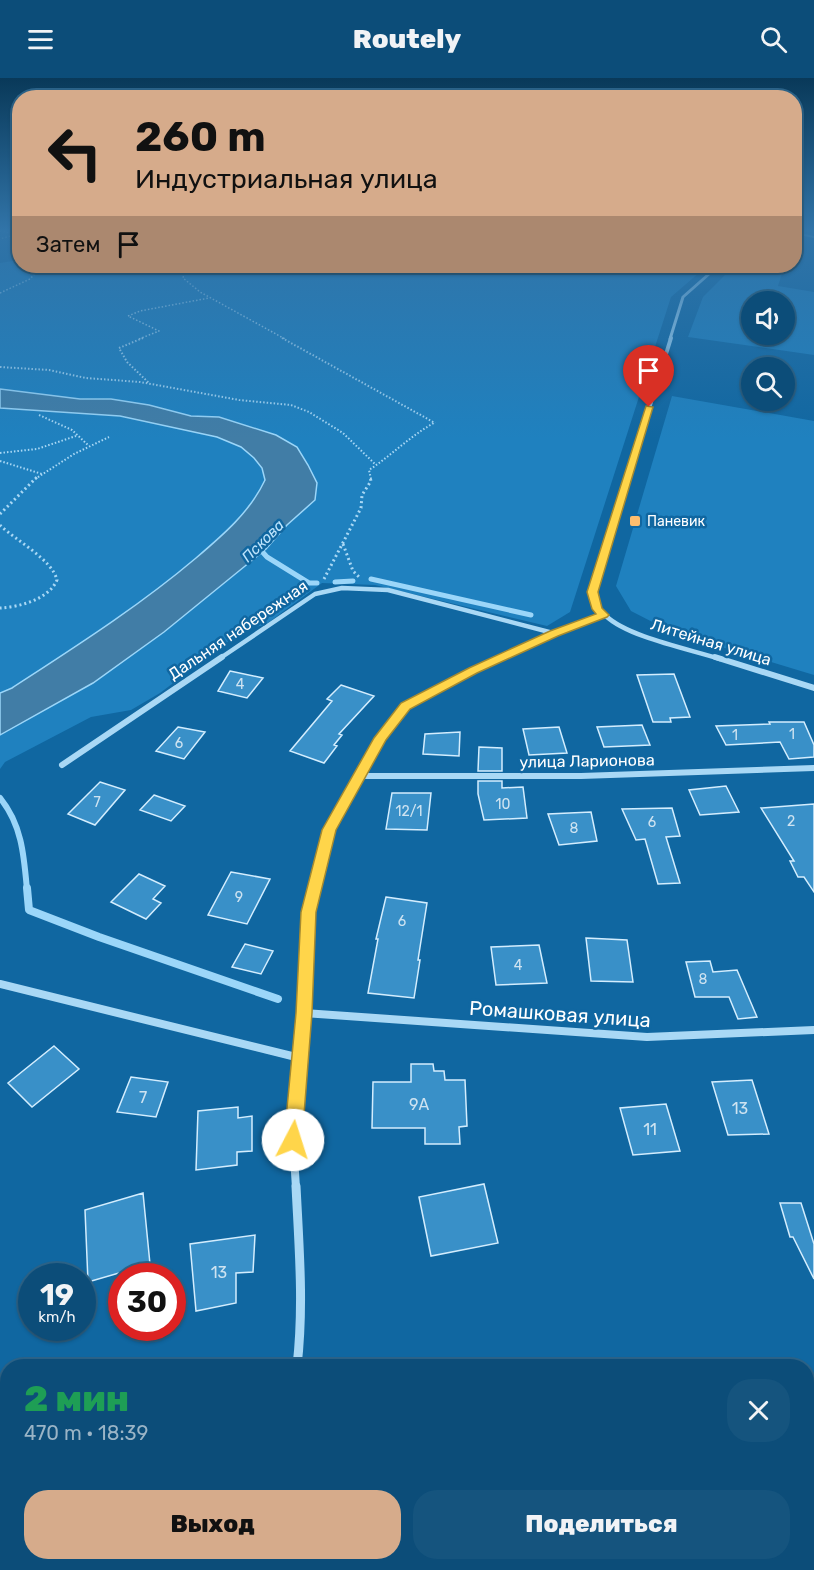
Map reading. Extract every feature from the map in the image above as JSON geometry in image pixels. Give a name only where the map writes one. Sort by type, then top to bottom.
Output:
[{"type":"street","points":[[298,1359],[302,1333],[302,1290],[293,1140],[311,902],[329,830],[381,738],[405,706],[473,670],[554,633],[603,615],[597,609],[593,592],[682,300]]},
{"type":"street","name":"Дальняя набережная","points":[[62,765],[315,594],[339,588],[388,590],[554,633]]},
{"type":"street","name":"Литейная улица","points":[[603,615],[631,631],[812,687]]},
{"type":"street","points":[[812,687],[814,694]]},
{"type":"street","name":"улица Ларионова","points":[[360,776],[581,776],[814,768]]},
{"type":"street","points":[[0,984],[300,1058]]},
{"type":"street","name":"Ромашковая улица","points":[[304,1013],[647,1037],[814,1030]]},
{"type":"path","points":[[150,384],[127,362],[119,348],[159,332],[128,316],[140,311],[201,300]]},
{"type":"path","points":[[213,300],[435,423],[414,434],[369,470],[370,481],[362,495],[361,508],[315,594]]},
{"type":"path","points":[[0,367],[31,368],[86,378],[150,384],[239,400],[291,405],[309,412],[342,433],[375,464]]},
{"type":"path","points":[[39,415],[72,430],[89,446]]},
{"type":"path","points":[[0,453],[37,448],[76,436]]},
{"type":"path","points":[[0,514],[42,474],[109,437]]},
{"type":"path","points":[[0,461],[42,474]]},
{"type":"path","points":[[0,525],[14,539],[54,566],[57,582],[48,593],[23,605],[0,609]]},
{"type":"path","points":[[343,543],[353,571],[369,588]]},
{"type":"shaded area","points":[[0,300],[670,300],[570,612],[547,626],[375,585],[322,583],[265,625],[245,629],[160,693],[131,710],[91,717],[5,762],[0,769],[0,735],[93,683],[164,632],[266,549],[287,525],[308,465],[297,447],[276,435],[219,417],[191,416],[149,405],[111,399],[80,399],[0,389]]},
{"type":"shaded area","points":[[702,300],[741,300],[741,345],[688,337]]},
{"type":"shaded area","points":[[795,300],[814,300],[814,355],[744,345],[795,345]]},
{"type":"shaded area","points":[[672,396],[741,408],[741,411],[757,411],[814,421],[814,675],[672,632],[631,611],[616,586]]},
{"type":"shaded area","points":[[0,408],[120,416],[217,437],[241,447],[254,458],[262,468],[265,480],[259,492],[235,522],[174,576],[83,642],[12,688],[0,693]]},
{"type":"water","name":"Пскова","points":[[0,389],[80,399],[111,399],[149,405],[191,416],[219,417],[276,435],[297,447],[317,483],[315,500],[287,525],[266,549],[164,632],[93,683],[0,735],[0,693],[12,688],[83,642],[174,576],[235,522],[252,502],[265,480],[262,468],[254,458],[241,447],[217,437],[120,416],[0,408]]},
{"type":"building","points":[[230,671],[263,678],[247,698],[218,691]]},
{"type":"building","points":[[674,674],[690,717],[670,718],[671,722],[653,722],[637,675]]},
{"type":"building","points":[[341,685],[374,696],[339,734],[342,735],[334,745],[337,746],[324,763],[290,751],[332,701],[327,699]]},
{"type":"building","points":[[769,722],[804,722],[814,745],[814,757],[789,759],[780,742],[726,745],[716,726],[770,724]]},
{"type":"building","points":[[642,725],[650,745],[604,747],[597,727]]},
{"type":"building","points":[[178,727],[205,732],[184,759],[156,751]]},
{"type":"building","points":[[559,727],[567,753],[529,755],[523,729]]},
{"type":"building","points":[[460,732],[459,756],[423,754],[425,734]]},
{"type":"building","points":[[479,747],[502,748],[502,771],[478,771]]},
{"type":"building","points":[[478,781],[502,781],[502,788],[523,787],[527,818],[484,820],[478,794]]},
{"type":"building","points":[[100,782],[125,790],[95,825],[68,814]]},
{"type":"building","points":[[726,786],[739,812],[700,815],[689,790]]},
{"type":"building","points":[[392,793],[431,793],[427,830],[386,829]]},
{"type":"building","points":[[154,795],[185,806],[171,821],[140,810]]},
{"type":"building","points":[[814,804],[814,892],[804,877],[798,877],[790,861],[794,861],[761,808]]},
{"type":"building","points":[[672,808],[680,836],[666,837],[680,883],[658,884],[645,839],[636,840],[622,809]]},
{"type":"building","points":[[591,812],[597,841],[559,845],[548,814]]},
{"type":"building","points":[[231,872],[270,879],[247,924],[208,915]]},
{"type":"building","points":[[139,874],[165,886],[153,899],[161,903],[146,919],[111,902]]},
{"type":"building","points":[[386,897],[427,903],[414,998],[368,993],[378,939],[376,939]]},
{"type":"building","points":[[586,938],[627,940],[633,982],[591,981]]},
{"type":"building","points":[[245,944],[273,951],[261,974],[232,967]]},
{"type":"building","points":[[539,945],[547,983],[496,985],[491,947]]},
{"type":"building","points":[[710,961],[713,972],[737,970],[757,1017],[738,1019],[729,997],[695,997],[686,962]]},
{"type":"building","points":[[54,1046],[79,1069],[32,1107],[8,1083]]},
{"type":"building","points":[[411,1064],[433,1064],[434,1071],[444,1071],[445,1080],[465,1080],[467,1126],[459,1127],[460,1144],[425,1144],[425,1128],[372,1128],[373,1082],[411,1082]]},
{"type":"building","points":[[131,1077],[168,1082],[156,1117],[117,1112]]},
{"type":"building","points":[[752,1080],[769,1134],[728,1135],[712,1082]]},
{"type":"building","points":[[666,1104],[680,1151],[633,1155],[620,1108]]},
{"type":"building","points":[[238,1107],[238,1118],[252,1116],[252,1151],[237,1152],[237,1165],[196,1170],[198,1111]]},
{"type":"building","points":[[484,1184],[498,1243],[431,1256],[419,1197]]},
{"type":"building","points":[[143,1193],[150,1263],[108,1263],[108,1276],[96,1280],[96,1263],[87,1263],[85,1210]]},
{"type":"building","points":[[780,1203],[801,1203],[814,1244],[814,1279],[793,1237],[790,1237]]},
{"type":"building","points":[[255,1235],[253,1272],[236,1273],[236,1303],[196,1311],[190,1244]]},
{"type":"waterway","name":"Пскова","points":[[258,547],[267,557],[309,583],[317,583]]},
{"type":"waterway","points":[[371,579],[531,615]]},
{"type":"waterway","points":[[335,582],[353,581]]},
{"type":"waterway","points":[[0,798],[13,819],[21,841],[27,890]]},
{"type":"waterway","points":[[27,888],[29,910],[99,937],[278,999]]},
{"type":"place","name":"Паневик","points":[[635,521]]},
{"type":"route","points":[[293,1140],[304,1013],[309,912],[329,830],[381,738],[405,706],[473,670],[554,633],[603,615],[597,609],[593,592],[649,407]]}]
